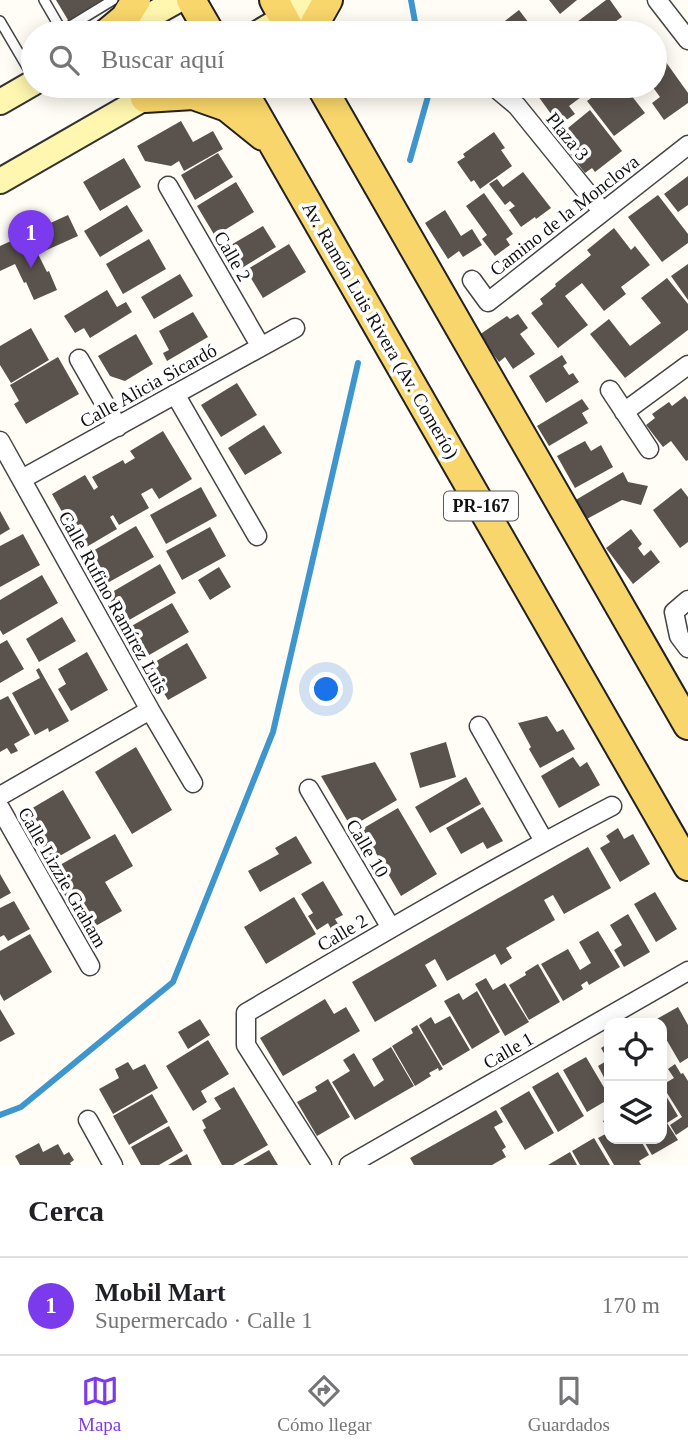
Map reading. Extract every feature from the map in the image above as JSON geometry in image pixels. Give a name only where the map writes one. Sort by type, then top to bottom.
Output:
[{"type":"main road","points":[[121,21],[136,0]]},
{"type":"main road","points":[[191,0],[203,21]]},
{"type":"main road","points":[[317,21],[328,0]]},
{"type":"main road","points":[[202,98],[227,107],[275,146]]},
{"type":"main road","name":"Av. Ramón Luis Rivera (Av. Comerío)","points":[[247,98],[688,866]]},
{"type":"main road","points":[[328,98],[688,725]]},
{"type":"street","points":[[140,21],[178,0]]},
{"type":"street","points":[[283,17],[314,0]]},
{"type":"street","points":[[657,0],[688,40]]},
{"type":"street","points":[[0,103],[21,90]]},
{"type":"street","points":[[0,181],[145,98]]},
{"type":"street","name":"Plaza 3","points":[[508,98],[517,106],[602,211]]},
{"type":"street","name":"Camino de la Monclova","points":[[472,279],[488,302],[688,145]]},
{"type":"street","name":"Calle 2","points":[[168,186],[261,347]]},
{"type":"street","name":"Calle Alicia Sicardó","points":[[22,479],[295,328]]},
{"type":"street","points":[[79,359],[118,427]]},
{"type":"street","points":[[624,412],[688,365]]},
{"type":"street","points":[[610,390],[649,449]]},
{"type":"street","points":[[175,394],[257,536]]},
{"type":"street","name":"Calle Rufino Ramírez Luis","points":[[0,440],[193,783]]},
{"type":"street","points":[[688,600],[674,612],[678,636],[688,648]]},
{"type":"street","points":[[0,796],[150,710]]},
{"type":"street","points":[[479,726],[544,841]]},
{"type":"street","name":"Calle 10","points":[[309,789],[391,928]]},
{"type":"street","name":"Calle 2","points":[[321,1165],[246,1045],[246,1013],[544,841],[612,806]]},
{"type":"street","name":"Calle Lizzie Graham","points":[[0,808],[90,967]]},
{"type":"street","name":"Calle 1","points":[[349,1165],[688,971]]},
{"type":"street","points":[[88,1120],[113,1165]]},
{"type":"lane","points":[[44,0],[56,21]]},
{"type":"lane","points":[[81,21],[113,0]]},
{"type":"lane","points":[[0,21],[21,57]]},
{"type":"building","points":[[56,0],[102,0],[104,5],[78,21],[69,21]]},
{"type":"building","points":[[549,0],[577,0],[560,14]]},
{"type":"building","points":[[606,0],[610,0],[622,17],[616,21],[578,21]]},
{"type":"building","points":[[519,10],[527,21],[505,21]]},
{"type":"building","points":[[667,64],[688,93],[688,103],[664,120],[652,103],[659,98],[667,98]]},
{"type":"building","points":[[539,98],[580,98],[569,106],[575,114],[559,125]]},
{"type":"building","points":[[591,98],[633,98],[645,113],[614,136],[587,101]]},
{"type":"building","points":[[590,110],[622,151],[595,172],[592,168],[585,173],[557,137]]},
{"type":"building","points":[[181,121],[193,142],[213,131],[223,149],[184,171],[179,161],[171,166],[145,161],[137,146]]},
{"type":"building","points":[[494,132],[505,148],[501,150],[512,166],[480,189],[474,180],[471,182],[457,162],[465,157],[463,154]]},
{"type":"building","points":[[218,153],[233,177],[195,200],[181,175]]},
{"type":"building","points":[[124,158],[141,187],[100,211],[83,182]]},
{"type":"building","points":[[523,172],[551,208],[521,227],[509,210],[515,206],[510,201],[505,205],[489,184],[497,179],[503,187]]},
{"type":"building","points":[[688,176],[688,205],[678,212],[664,194]]},
{"type":"building","points":[[236,182],[254,212],[215,236],[197,206]]},
{"type":"building","points":[[484,193],[513,234],[506,239],[510,245],[495,256],[482,239],[487,235],[466,206]]},
{"type":"building","points":[[658,195],[688,234],[688,243],[662,262],[628,217]]},
{"type":"building","points":[[127,205],[143,231],[100,257],[84,231]]},
{"type":"building","points":[[445,210],[461,236],[472,229],[482,245],[463,257],[459,251],[448,259],[425,223]]},
{"type":"building","points":[[68,215],[78,236],[38,254],[57,290],[34,300],[15,264],[0,271],[0,246]]},
{"type":"building","points":[[263,226],[276,247],[237,271],[224,249]]},
{"type":"building","points":[[614,228],[631,250],[635,246],[650,265],[621,287],[626,294],[604,311],[582,283],[565,296],[588,325],[558,348],[531,313],[543,304],[540,299],[556,286],[555,284],[591,255],[587,250]]},
{"type":"building","points":[[149,239],[166,269],[123,294],[106,264]]},
{"type":"building","points":[[289,244],[306,272],[263,298],[246,270]]},
{"type":"building","points":[[688,264],[688,300],[671,276]]},
{"type":"building","points":[[180,274],[193,296],[154,319],[141,297]]},
{"type":"building","points":[[667,278],[688,304],[688,330],[625,378],[590,334],[609,319],[630,346],[661,323],[641,298]]},
{"type":"building","points":[[107,290],[117,307],[126,302],[132,312],[90,338],[84,328],[75,333],[64,316]]},
{"type":"building","points":[[193,312],[208,337],[167,361],[163,353],[169,350],[159,331]]},
{"type":"building","points":[[518,314],[528,328],[520,334],[535,354],[513,369],[505,357],[499,362],[479,335],[507,316],[510,319]]},
{"type":"building","points":[[31,328],[49,360],[11,383],[0,365],[0,346]]},
{"type":"building","points":[[136,334],[153,364],[125,381],[110,376],[98,356]]},
{"type":"building","points":[[562,355],[567,363],[563,366],[569,375],[573,373],[579,382],[546,403],[529,376]]},
{"type":"building","points":[[58,357],[79,394],[26,424],[14,404],[19,401],[10,385]]},
{"type":"building","points":[[237,383],[257,415],[221,437],[201,405]]},
{"type":"building","points":[[685,396],[688,400],[686,461],[671,441],[663,447],[646,425],[655,418],[652,414],[669,402],[672,406]]},
{"type":"building","points":[[582,399],[589,409],[582,413],[588,423],[549,446],[537,426]]},
{"type":"building","points":[[264,425],[282,453],[245,475],[228,448]]},
{"type":"building","points":[[163,431],[192,479],[159,499],[152,488],[141,494],[149,508],[119,525],[113,515],[110,517],[117,529],[83,549],[52,494],[85,475],[94,490],[98,487],[92,477],[123,460],[125,464],[135,458],[130,451]]},
{"type":"building","points":[[585,441],[591,451],[601,445],[613,467],[575,488],[557,456]]},
{"type":"building","points":[[623,472],[628,482],[648,486],[641,505],[622,500],[585,520],[574,501]]},
{"type":"building","points":[[201,487],[217,516],[166,544],[150,515]]},
{"type":"building","points":[[681,488],[688,497],[688,542],[680,548],[653,510]]},
{"type":"building","points":[[0,511],[10,529],[0,535]]},
{"type":"building","points":[[136,526],[154,557],[102,586],[84,556]]},
{"type":"building","points":[[210,527],[226,556],[182,580],[166,551]]},
{"type":"building","points":[[631,529],[642,544],[638,548],[644,556],[651,550],[660,562],[633,584],[606,548]]},
{"type":"building","points":[[23,534],[40,565],[0,587],[0,546]]},
{"type":"building","points":[[160,564],[176,593],[124,623],[107,595]]},
{"type":"building","points":[[219,567],[231,587],[210,600],[198,580]]},
{"type":"building","points":[[42,575],[58,603],[3,635],[0,630],[0,600]]},
{"type":"building","points":[[172,603],[189,632],[144,658],[128,628]]},
{"type":"building","points":[[62,617],[76,641],[39,662],[26,639]]},
{"type":"building","points":[[7,640],[24,669],[0,683],[0,644]]},
{"type":"building","points":[[187,643],[207,678],[168,700],[148,666]]},
{"type":"building","points":[[87,652],[108,690],[71,711],[58,689],[66,684],[58,669]]},
{"type":"building","points":[[39,668],[69,721],[49,732],[48,728],[35,735],[12,693],[40,678],[36,670]]},
{"type":"building","points":[[8,696],[30,735],[14,744],[18,751],[11,754],[7,748],[0,752],[0,700]]},
{"type":"building","points":[[547,716],[557,732],[563,729],[575,749],[540,768],[518,723]]},
{"type":"building","points":[[446,742],[456,777],[420,788],[410,753]]},
{"type":"building","points":[[136,747],[172,810],[132,834],[95,772]]},
{"type":"building","points":[[573,757],[580,767],[587,762],[600,785],[559,808],[541,776]]},
{"type":"building","points":[[375,762],[397,800],[351,827],[321,776]]},
{"type":"building","points":[[466,777],[481,804],[430,833],[415,807]]},
{"type":"building","points":[[63,790],[91,838],[51,861],[24,813]]},
{"type":"building","points":[[483,807],[503,841],[487,849],[483,842],[461,854],[446,828]]},
{"type":"building","points":[[398,808],[437,874],[401,896],[362,829]]},
{"type":"building","points":[[618,828],[624,839],[633,834],[650,864],[620,882],[600,848],[610,842],[606,836]]},
{"type":"building","points":[[115,834],[133,866],[105,882],[122,911],[85,932],[51,870]]},
{"type":"building","points":[[296,836],[312,863],[260,892],[248,871],[279,854],[275,848]]},
{"type":"building","points":[[588,847],[611,888],[564,914],[553,895],[544,900],[555,920],[506,948],[512,958],[501,965],[495,954],[447,981],[435,959],[425,965],[437,986],[375,1022],[352,982]]},
{"type":"building","points":[[0,874],[11,893],[0,899]]},
{"type":"building","points":[[323,881],[343,915],[335,919],[340,927],[332,931],[328,923],[317,930],[308,916],[313,913],[301,894]]},
{"type":"building","points":[[655,892],[677,929],[656,942],[634,904]]},
{"type":"building","points":[[294,897],[316,934],[266,964],[244,927]]},
{"type":"building","points":[[14,901],[30,929],[8,941],[4,935],[0,937],[0,908]]},
{"type":"building","points":[[628,914],[650,952],[624,967],[614,950],[622,945],[610,925]]},
{"type":"building","points":[[598,931],[620,967],[589,985],[587,981],[581,985],[583,989],[563,1001],[541,964],[568,949],[580,970],[591,963],[579,942]]},
{"type":"building","points":[[30,934],[52,972],[4,1001],[0,994],[0,951]]},
{"type":"building","points":[[538,964],[560,1002],[529,1020],[509,985]]},
{"type":"building","points":[[486,978],[493,990],[505,983],[529,1022],[505,1036],[475,984]]},
{"type":"building","points":[[477,991],[500,1032],[472,1049],[444,1001],[459,993],[463,1000]]},
{"type":"building","points":[[325,999],[334,1014],[346,1007],[360,1031],[283,1076],[260,1038]]},
{"type":"building","points":[[678,1007],[688,1025],[688,1058],[680,1063],[667,1041],[667,1018],[659,1018]]},
{"type":"building","points":[[0,1009],[15,1034],[0,1042]]},
{"type":"building","points":[[450,1016],[470,1050],[443,1066],[419,1025],[431,1017],[435,1024]]},
{"type":"building","points":[[200,1019],[210,1035],[188,1049],[178,1032]]},
{"type":"building","points":[[417,1025],[443,1069],[439,1071],[438,1068],[429,1073],[431,1076],[415,1086],[392,1046],[413,1033],[411,1029]]},
{"type":"building","points":[[208,1040],[229,1074],[201,1091],[207,1102],[193,1111],[166,1066]]},
{"type":"building","points":[[391,1047],[414,1086],[355,1120],[332,1082],[350,1071],[343,1060],[354,1053],[374,1087],[384,1080],[372,1059]]},
{"type":"building","points":[[586,1057],[604,1088],[604,1102],[587,1112],[563,1070]]},
{"type":"building","points":[[128,1062],[133,1070],[145,1064],[158,1088],[113,1114],[99,1089],[119,1078],[115,1069]]},
{"type":"building","points":[[604,1062],[604,1077],[598,1066]]},
{"type":"building","points":[[675,1064],[688,1081],[688,1127],[676,1135],[670,1125],[682,1117],[667,1093],[667,1082],[674,1078],[668,1069]]},
{"type":"building","points":[[558,1072],[584,1116],[558,1132],[532,1087]]},
{"type":"building","points":[[328,1079],[350,1117],[317,1136],[297,1102],[317,1091],[315,1087]]},
{"type":"building","points":[[234,1087],[268,1145],[233,1165],[222,1165],[203,1130],[206,1128],[202,1120],[221,1109],[214,1098]]},
{"type":"building","points":[[529,1091],[554,1133],[525,1150],[500,1108]]},
{"type":"building","points":[[152,1094],[168,1122],[129,1145],[113,1116]]},
{"type":"building","points":[[667,1097],[678,1116],[667,1123]]},
{"type":"building","points":[[496,1110],[503,1122],[494,1127],[506,1147],[502,1150],[506,1157],[492,1165],[414,1165],[410,1158]]},
{"type":"building","points":[[667,1123],[678,1140],[652,1155],[646,1144],[667,1144]]},
{"type":"building","points":[[169,1126],[183,1151],[159,1165],[141,1165],[131,1147]]},
{"type":"building","points":[[604,1135],[604,1144],[643,1144],[649,1155],[639,1161],[641,1165],[614,1165],[598,1138]]},
{"type":"building","points":[[594,1138],[610,1165],[580,1165],[572,1151]]},
{"type":"building","points":[[39,1143],[43,1152],[58,1144],[64,1155],[69,1152],[74,1160],[71,1165],[20,1165],[15,1156]]},
{"type":"building","points":[[269,1150],[278,1165],[243,1165]]},
{"type":"building","points":[[570,1152],[577,1165],[548,1165]]},
{"type":"building","points":[[187,1154],[192,1165],[168,1165]]},
{"type":"waterway","points":[[411,0],[415,21]]},
{"type":"waterway","points":[[410,160],[428,98]]},
{"type":"waterway","points":[[0,1115],[21,1107],[173,982],[273,732],[358,363]]},
{"type":"place","name":"Mobil Mart","points":[[31,268]]}]
